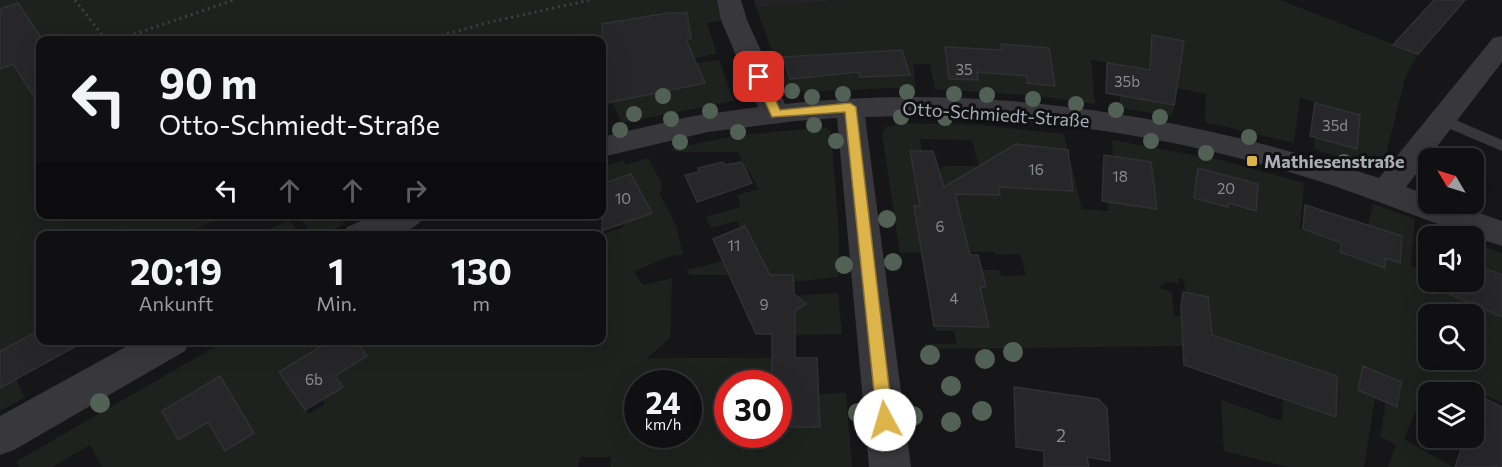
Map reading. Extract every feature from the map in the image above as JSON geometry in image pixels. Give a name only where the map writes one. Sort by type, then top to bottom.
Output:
[{"type":"street","points":[[729,0],[734,20],[776,115]]},
{"type":"street","points":[[1386,191],[1502,44]]},
{"type":"street","points":[[850,107],[891,467]]},
{"type":"street","name":"Otto-Schmiedt-Straße","points":[[606,146],[724,120],[850,107],[967,108],[1063,116],[1136,126],[1285,160],[1386,191],[1502,234]]},
{"type":"street","points":[[371,231],[398,219]]},
{"type":"street","points":[[0,437],[163,345]]},
{"type":"lane","points":[[1442,119],[1502,146]]},
{"type":"path","points":[[75,0],[103,36]]},
{"type":"path","points":[[129,36],[234,0]]},
{"type":"path","points":[[439,36],[590,0]]},
{"type":"shaded area","points":[[0,0],[725,0],[730,19],[707,23],[717,54],[666,63],[621,99],[704,83],[696,63],[719,60],[734,101],[622,123],[606,90],[606,36],[36,36],[36,219],[216,219],[196,229],[197,231],[122,231],[120,228],[113,231],[36,231],[36,332],[0,351]]},
{"type":"shaded area","points":[[754,0],[856,0],[756,7]]},
{"type":"shaded area","points":[[856,0],[1280,0],[1418,54],[1405,78],[1382,170],[1314,149],[1315,137],[1359,115],[1300,98],[1294,143],[1205,122],[1206,94],[1177,88],[1175,107],[1171,116],[1120,108],[1120,95],[1147,70],[1091,60],[1095,104],[1038,96],[935,89],[930,64],[913,64],[916,87],[800,92],[785,87],[756,7]],"holes":[[[1152,35],[1184,41],[1182,53],[1170,52],[1152,44]]]},
{"type":"shaded area","points":[[903,123],[981,125],[1064,134],[1082,209],[1108,211],[1107,193],[1126,204],[1157,209],[1151,162],[1113,156],[1112,140],[1216,159],[1304,183],[1300,228],[1342,243],[1340,252],[1384,268],[1385,258],[1400,263],[1402,237],[1368,225],[1373,204],[1415,219],[1411,266],[1418,268],[1418,292],[1445,292],[1473,304],[1418,304],[1418,370],[1484,370],[1484,309],[1502,317],[1502,403],[1484,394],[1484,382],[1418,382],[1418,408],[1404,439],[1453,467],[1388,467],[1396,445],[1380,437],[1386,402],[1397,407],[1401,382],[1363,366],[1358,390],[1375,398],[1364,467],[1288,467],[1224,451],[1221,400],[1282,421],[1283,400],[1336,417],[1337,376],[1211,334],[1208,297],[1186,292],[1183,279],[1179,278],[1179,284],[1166,281],[1159,288],[1172,292],[1174,315],[1181,317],[1183,346],[926,349],[924,344],[957,344],[954,331],[936,331],[934,326],[985,326],[984,323],[988,320],[986,312],[981,309],[976,287],[986,286],[982,270],[999,270],[1001,276],[1026,275],[1020,254],[900,253],[882,133],[887,127]],"holes":[[[920,139],[972,140],[979,166],[946,166],[937,171],[922,151]],[[1198,168],[1257,184],[1256,210],[1229,203],[1228,207],[1201,200],[1201,194],[1195,192]],[[914,206],[950,206],[951,213],[960,213],[966,240],[919,240]]]},
{"type":"shaded area","points":[[825,127],[831,132],[839,233],[838,277],[793,282],[793,275],[689,275],[687,270],[758,252],[745,239],[737,221],[711,228],[705,217],[741,207],[737,195],[759,189],[737,152],[677,152],[670,149],[733,136]]},
{"type":"shaded area","points":[[648,158],[662,184],[660,194],[676,225],[683,254],[634,271],[643,285],[672,278],[670,338],[647,358],[786,358],[787,370],[714,370],[714,448],[792,448],[792,427],[820,427],[819,394],[846,393],[852,467],[610,467],[611,457],[580,457],[578,467],[102,467],[90,445],[52,467],[19,467],[17,461],[218,345],[327,345],[286,382],[309,414],[325,404],[322,400],[343,387],[335,376],[367,356],[358,345],[606,345],[606,233],[624,227],[622,223],[651,213],[631,175],[606,183],[606,166],[623,160],[626,165]]},
{"type":"shaded area","points":[[300,219],[341,219],[345,224],[330,231],[311,231]]},
{"type":"shaded area","points":[[289,220],[298,231],[266,231]]},
{"type":"shaded area","points":[[1484,246],[1502,253],[1502,275],[1485,269],[1487,263],[1484,262]]},
{"type":"shaded area","points":[[838,293],[842,334],[793,335],[795,311],[800,308],[800,299],[794,296]]},
{"type":"shaded area","points":[[16,379],[25,398],[0,411],[0,387]]},
{"type":"building","points":[[1434,0],[1465,0],[1418,54],[1393,45]]},
{"type":"building","points":[[18,3],[40,36],[36,36],[36,100],[13,64],[0,69],[0,9]]},
{"type":"building","points":[[668,13],[687,13],[691,39],[686,40],[705,83],[606,103],[606,36],[602,36],[602,24]]},
{"type":"building","points":[[1152,35],[1184,41],[1174,105],[1106,93],[1107,63],[1150,70]]},
{"type":"building","points":[[1001,44],[1049,48],[1055,86],[1027,83],[1027,76],[977,72],[978,80],[949,79],[945,47],[1002,50]]},
{"type":"building","points":[[902,50],[910,75],[860,77],[859,72],[790,79],[783,57]]},
{"type":"building","points":[[1315,103],[1360,115],[1357,149],[1310,136]]},
{"type":"building","points":[[1016,144],[1068,150],[1073,191],[998,187],[1000,195],[955,194],[970,255],[978,255],[986,287],[980,287],[989,327],[934,326],[914,206],[920,206],[910,151],[933,151],[944,187]]},
{"type":"building","points":[[1104,155],[1151,162],[1157,209],[1102,201]]},
{"type":"building","points":[[723,162],[725,165],[742,162],[752,183],[697,202],[685,175],[699,172],[698,168]]},
{"type":"building","points":[[1198,168],[1258,184],[1256,211],[1229,203],[1228,207],[1194,198]]},
{"type":"building","points":[[631,174],[652,213],[602,231],[602,219],[606,219],[606,183]]},
{"type":"building","points":[[1305,205],[1402,236],[1400,263],[1385,258],[1385,268],[1340,252],[1342,243],[1303,229]]},
{"type":"building","points":[[745,226],[770,275],[793,275],[794,294],[806,304],[795,311],[795,358],[817,358],[820,427],[792,427],[792,370],[772,370],[772,334],[756,334],[713,239]]},
{"type":"building","points":[[1484,268],[1502,275],[1502,317],[1484,309],[1484,304],[1473,304],[1445,292],[1484,292]]},
{"type":"building","points":[[1183,292],[1208,297],[1212,335],[1337,376],[1336,417],[1184,365],[1181,308]]},
{"type":"building","points":[[36,332],[36,345],[78,345],[0,388],[0,351]]},
{"type":"building","points":[[323,345],[359,345],[367,356],[335,376],[343,387],[305,410],[279,372]]},
{"type":"building","points":[[1363,366],[1401,382],[1397,407],[1358,390]]},
{"type":"building","points":[[220,376],[254,433],[225,451],[208,422],[178,440],[162,411]]},
{"type":"building","points":[[1014,387],[1098,399],[1107,408],[1110,461],[1087,457],[1089,467],[1044,467],[1044,451],[1016,447]]},
{"type":"building","points":[[1484,398],[1502,407],[1502,467],[1455,467],[1462,448],[1484,448]]},
{"type":"place","name":"Mathiesenstraße","points":[[1252,161]]},
{"type":"route","points":[[759,77],[776,115],[850,107],[885,420]]}]
